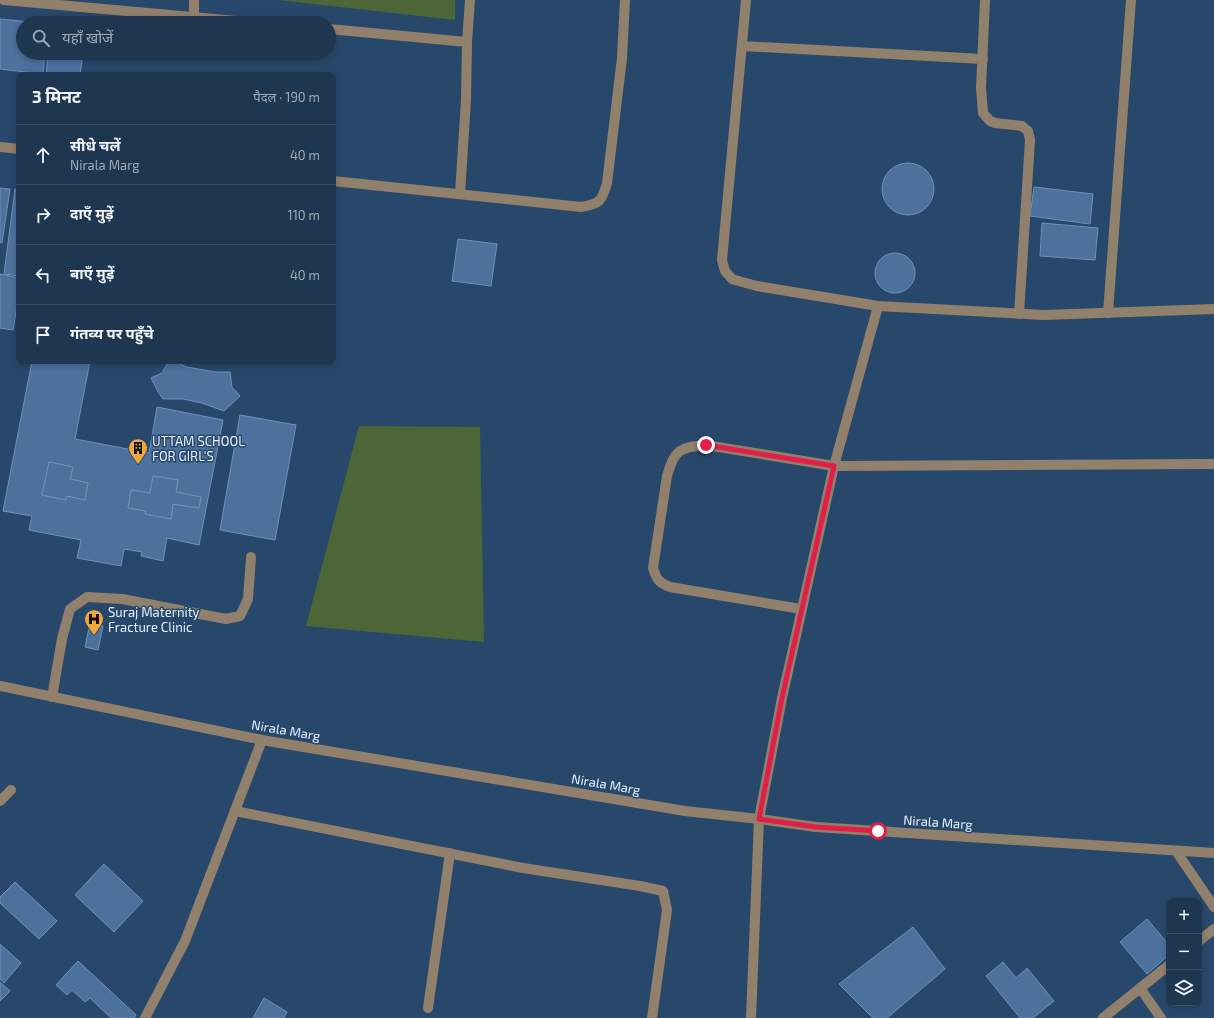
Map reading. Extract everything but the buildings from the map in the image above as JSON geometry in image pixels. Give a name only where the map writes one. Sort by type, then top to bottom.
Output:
[{"type":"street","points":[[4,0],[183,16]]},
{"type":"street","points":[[194,0],[194,16]]},
{"type":"street","points":[[460,194],[470,0]]},
{"type":"street","points":[[336,181],[581,207],[599,202],[604,195],[607,183],[622,58],[625,0]]},
{"type":"street","points":[[746,0],[722,260],[725,271],[732,279],[757,286],[878,306],[1044,315],[1214,309]]},
{"type":"street","points":[[985,0],[982,88],[983,113],[990,121],[995,123],[1022,126],[1028,132],[1030,140],[1019,314]]},
{"type":"street","points":[[1108,313],[1131,0]]},
{"type":"street","points":[[336,31],[467,42]]},
{"type":"street","points":[[742,46],[983,59]]},
{"type":"street","points":[[0,147],[16,149]]},
{"type":"street","points":[[753,1017],[759,819],[782,698],[834,466],[878,306]]},
{"type":"street","points":[[801,609],[670,586],[661,583],[656,577],[652,568],[667,476],[670,463],[679,451],[689,446],[706,445],[834,466],[1214,464]]},
{"type":"street","points":[[52,697],[63,633],[70,609],[87,597],[122,598],[226,620],[240,616],[248,599],[251,557]]},
{"type":"street","name":"Nirala Marg","points":[[0,686],[262,740],[684,811],[816,827],[1214,853]]},
{"type":"street","points":[[145,1018],[185,941],[262,740]]},
{"type":"street","points":[[0,801],[11,790]]},
{"type":"street","points":[[235,811],[523,868],[640,886],[663,891],[667,910],[652,1018]]},
{"type":"street","points":[[1176,851],[1214,907]]},
{"type":"street","points":[[428,1008],[450,853]]},
{"type":"street","points":[[1202,939],[1214,930]]},
{"type":"street","points":[[1103,1018],[1166,967]]},
{"type":"street","points":[[1140,988],[1160,1018]]},
{"type":"green space","points":[[278,0],[455,0],[455,20]]},
{"type":"green space","points":[[359,426],[480,427],[484,642],[306,626]]},
{"type":"place","name":"UTTAM SCHOOL FOR GIRL'S","points":[[138,465]]},
{"type":"place","name":"Suraj Maternity Fracture Clinic","points":[[94,636]]},
{"type":"route","points":[[706,445],[834,466],[782,698],[759,819],[816,827],[878,831]]}]
